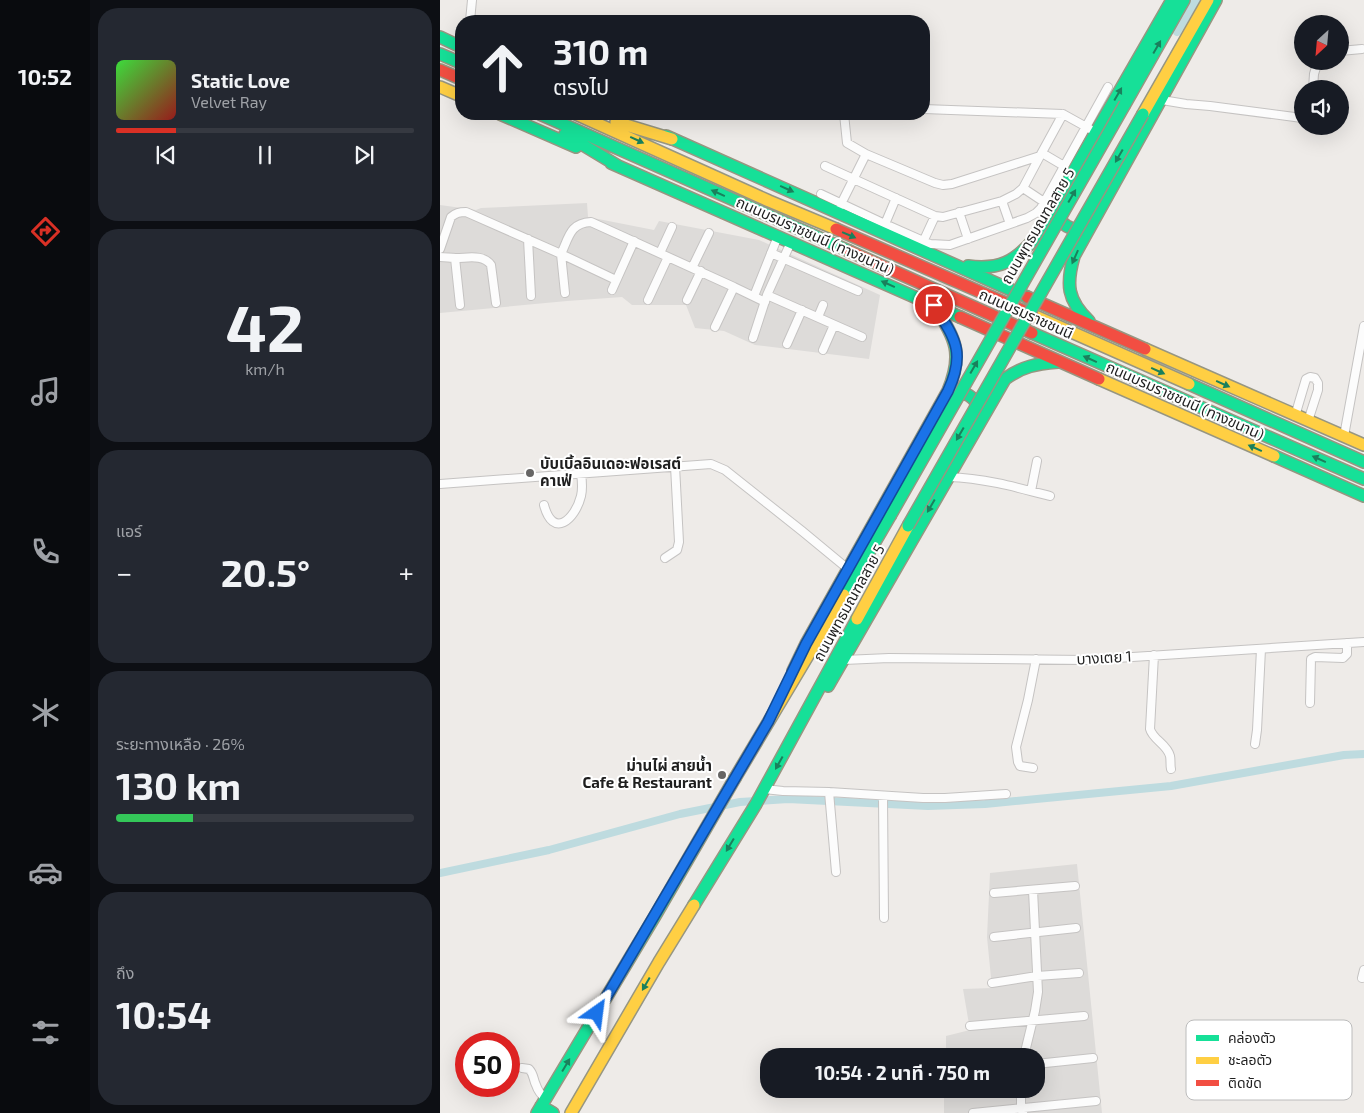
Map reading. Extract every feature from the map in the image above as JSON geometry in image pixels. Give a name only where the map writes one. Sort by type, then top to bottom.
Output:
[{"type":"main road","points":[[954,264],[980,268],[1004,265],[1026,250],[1036,238],[1049,203],[1091,129],[1172,0]]},
{"type":"main road","name":"ถนนพุทธมณฑลสาย 5","points":[[541,1106],[807,659],[1184,0]]},
{"type":"main road","name":"ถนนพุทธมณฑลสาย 5","points":[[572,1113],[659,962],[760,796],[908,526],[1208,0]]},
{"type":"main road","points":[[1097,328],[1079,313],[1073,304],[1068,283],[1074,256],[1216,0]]},
{"type":"main road","points":[[440,37],[455,44]]},
{"type":"main road","points":[[440,54],[455,60]]},
{"type":"main road","points":[[440,70],[455,76]]},
{"type":"main road","points":[[440,87],[455,93]]},
{"type":"main road","name":"ถนนบรมราชชนนี (ทางขนาน)","points":[[514,120],[1364,496]]},
{"type":"main road","points":[[541,120],[618,166]]},
{"type":"main road","name":"ถนนบรมราชชนนี","points":[[554,120],[1364,479]]},
{"type":"main road","name":"ถนนบรมราชชนนี","points":[[589,120],[769,201],[902,257],[1364,462]]},
{"type":"main road","points":[[610,120],[672,139]]},
{"type":"main road","name":"ถนนบรมราชชนนี (ทางขนาน)","points":[[628,120],[840,208],[954,264],[1364,445]]},
{"type":"main road","points":[[1049,203],[1059,221],[1065,227],[1072,230],[1089,230]]},
{"type":"main road","points":[[768,722],[806,644],[955,376],[957,363],[954,338],[934,305]]},
{"type":"main road","points":[[796,732],[844,660],[1005,379],[1017,370],[1029,365],[1060,362]]},
{"type":"main road","points":[[944,398],[954,391],[962,392],[975,400],[979,406],[978,425]]},
{"type":"main road","points":[[541,1106],[552,1113]]},
{"type":"street","points":[[471,15],[472,0]]},
{"type":"street","points":[[1349,50],[1362,49]]},
{"type":"street","points":[[821,194],[840,208],[884,224],[924,242],[944,246],[1027,218],[1049,203],[1064,166],[1091,129],[1108,87]]},
{"type":"street","points":[[1162,100],[1294,117]]},
{"type":"street","points":[[930,109],[1063,114],[1091,129]]},
{"type":"street","points":[[825,166],[935,216],[942,217],[1002,201],[1016,194],[1023,188],[1063,114]]},
{"type":"street","points":[[844,120],[846,143],[866,154],[926,180],[943,185],[952,184],[1041,154],[1064,166]]},
{"type":"street","points":[[840,208],[866,154]]},
{"type":"street","points":[[1023,188],[1049,203]]},
{"type":"street","points":[[884,224],[896,198]]},
{"type":"street","points":[[1002,201],[1010,224]]},
{"type":"street","points":[[440,249],[451,217],[460,212],[466,212],[616,280]]},
{"type":"street","points":[[959,212],[968,239]]},
{"type":"street","points":[[924,242],[935,216]]},
{"type":"street","points":[[565,293],[561,254],[572,230],[582,222],[591,222],[754,296],[802,310],[862,336]]},
{"type":"street","points":[[648,300],[672,227]]},
{"type":"street","points":[[692,268],[709,233]]},
{"type":"street","points":[[754,296],[778,236]]},
{"type":"street","points":[[528,239],[531,296]]},
{"type":"street","points":[[612,290],[634,241]]},
{"type":"street","points":[[753,338],[766,298],[791,242]]},
{"type":"street","points":[[771,253],[858,291]]},
{"type":"street","points":[[440,256],[456,258],[473,257],[489,261],[496,303]]},
{"type":"street","points":[[456,258],[460,305]]},
{"type":"street","points":[[687,300],[701,271]]},
{"type":"street","points":[[715,327],[734,287]]},
{"type":"street","points":[[818,317],[823,305]]},
{"type":"street","points":[[787,344],[802,310]]},
{"type":"street","points":[[823,350],[834,325]]},
{"type":"street","points":[[1344,436],[1364,326]]},
{"type":"street","points":[[1295,416],[1306,379],[1310,377],[1315,378],[1318,390],[1308,421]]},
{"type":"street","points":[[1031,491],[1037,461]]},
{"type":"street","points":[[440,484],[711,464],[725,470],[802,530],[848,569]]},
{"type":"street","points":[[665,558],[677,550],[679,542],[675,466]]},
{"type":"street","points":[[544,505],[549,520],[562,523],[569,520],[576,510],[583,489],[581,473]]},
{"type":"street","points":[[948,477],[982,480],[1050,496]]},
{"type":"street","name":"บางเตย 1","points":[[844,660],[888,658],[1086,660],[1364,642]]},
{"type":"street","points":[[1310,703],[1310,659],[1315,657],[1343,658],[1346,654],[1347,643]]},
{"type":"street","points":[[1255,744],[1261,648]]},
{"type":"street","points":[[1154,655],[1150,729],[1155,739],[1167,749],[1170,755],[1171,769]]},
{"type":"street","points":[[1032,768],[1020,766],[1016,747],[1036,659]]},
{"type":"street","points":[[760,796],[783,791],[829,798],[884,802],[1006,794]]},
{"type":"street","points":[[829,798],[836,872]]},
{"type":"street","points":[[884,802],[884,918]]},
{"type":"street","points":[[994,893],[1074,886]]},
{"type":"street","points":[[1026,1048],[1038,992],[1033,890]]},
{"type":"street","points":[[994,937],[1076,928]]},
{"type":"street","points":[[1362,978],[1364,970]]},
{"type":"street","points":[[992,983],[1038,976],[1079,973]]},
{"type":"street","points":[[970,1026],[1084,1016]]},
{"type":"street","points":[[1045,1063],[1093,1058]]},
{"type":"street","points":[[522,1068],[529,1069],[533,1074],[541,1106]]},
{"type":"street","points":[[1021,1098],[1022,1111]]},
{"type":"street","points":[[973,1113],[1022,1111],[1096,1102]]},
{"type":"shaded area","points":[[587,203],[588,217],[654,230],[659,221],[759,240],[880,295],[869,359],[755,345],[724,331],[695,328],[686,305],[632,305],[622,297],[440,313],[440,205],[476,210],[481,208]]},
{"type":"shaded area","points":[[1077,864],[1102,1113],[944,1113],[944,1098],[1045,1098],[1045,1048],[946,1048],[946,1036],[970,1030],[963,989],[992,988],[987,937],[990,873]]},
{"type":"waterway","points":[[1177,32],[1196,0]]},
{"type":"waterway","points":[[440,873],[549,850],[680,814],[740,802],[788,799],[928,806],[985,804],[1171,786],[1344,755],[1364,754]]},
{"type":"traffic: fast","points":[[968,266],[989,267],[1006,262],[1020,253],[1035,238],[1172,0]]},
{"type":"traffic: fast","points":[[1125,104],[1184,0]]},
{"type":"traffic: fast","points":[[1089,321],[1076,306],[1070,291],[1069,283],[1074,256],[1216,0]]},
{"type":"traffic: fast","points":[[440,37],[455,44]]},
{"type":"traffic: fast","points":[[440,54],[455,60]]},
{"type":"traffic: fast","points":[[890,516],[1125,104]]},
{"type":"traffic: fast","points":[[908,526],[1143,114]]},
{"type":"traffic: fast","points":[[514,120],[576,147]]},
{"type":"traffic: fast","points":[[554,120],[849,251]]},
{"type":"traffic: fast","points":[[565,134],[618,166]]},
{"type":"traffic: fast","points":[[666,136],[1027,297]]},
{"type":"traffic: fast","points":[[611,163],[960,317]]},
{"type":"traffic: fast","points":[[1055,212],[1067,226],[1085,230]]},
{"type":"traffic: fast","points":[[793,671],[806,644],[948,391],[956,366],[955,346],[947,327],[934,305]]},
{"type":"traffic: fast","points":[[1032,333],[1364,479]]},
{"type":"traffic: fast","points":[[828,686],[1005,379],[1030,366],[1058,362]]},
{"type":"traffic: fast","points":[[1189,384],[1364,462]]},
{"type":"traffic: fast","points":[[951,393],[961,393],[973,398],[979,411]]},
{"type":"traffic: fast","points":[[1274,456],[1364,496]]},
{"type":"traffic: fast","points":[[844,595],[890,516]]},
{"type":"traffic: fast","points":[[694,905],[756,804],[857,619]]},
{"type":"traffic: fast","points":[[537,1113],[735,778]]},
{"type":"traffic: fast","points":[[541,1106],[553,1113]]},
{"type":"traffic: slow","points":[[1143,114],[1208,0]]},
{"type":"traffic: slow","points":[[440,87],[455,93]]},
{"type":"traffic: slow","points":[[589,120],[836,229]]},
{"type":"traffic: slow","points":[[616,122],[672,139]]},
{"type":"traffic: slow","points":[[1033,315],[1189,384]]},
{"type":"traffic: slow","points":[[1145,349],[1364,445]]},
{"type":"traffic: slow","points":[[1099,379],[1274,456]]},
{"type":"traffic: slow","points":[[857,619],[908,526]]},
{"type":"traffic: slow","points":[[735,778],[844,595]]},
{"type":"traffic: slow","points":[[571,1113],[694,905]]},
{"type":"traffic: jam","points":[[440,70],[455,76]]},
{"type":"traffic: jam","points":[[836,229],[1033,315]]},
{"type":"traffic: jam","points":[[849,251],[1032,333]]},
{"type":"traffic: jam","points":[[1027,297],[1145,349]]},
{"type":"traffic: jam","points":[[960,317],[1099,379]]},
{"type":"place","name":"บับเบิ้ลอินเดอะฟอเรสต์ คาเฟ่","points":[[530,473]]},
{"type":"place","name":"ม่านไผ่ สายน้ำ Cafe & Restaurant","points":[[722,775]]},
{"type":"route","points":[[597,1013],[768,722],[806,644],[948,391],[955,376],[957,363],[956,346],[954,338],[934,305]]}]
